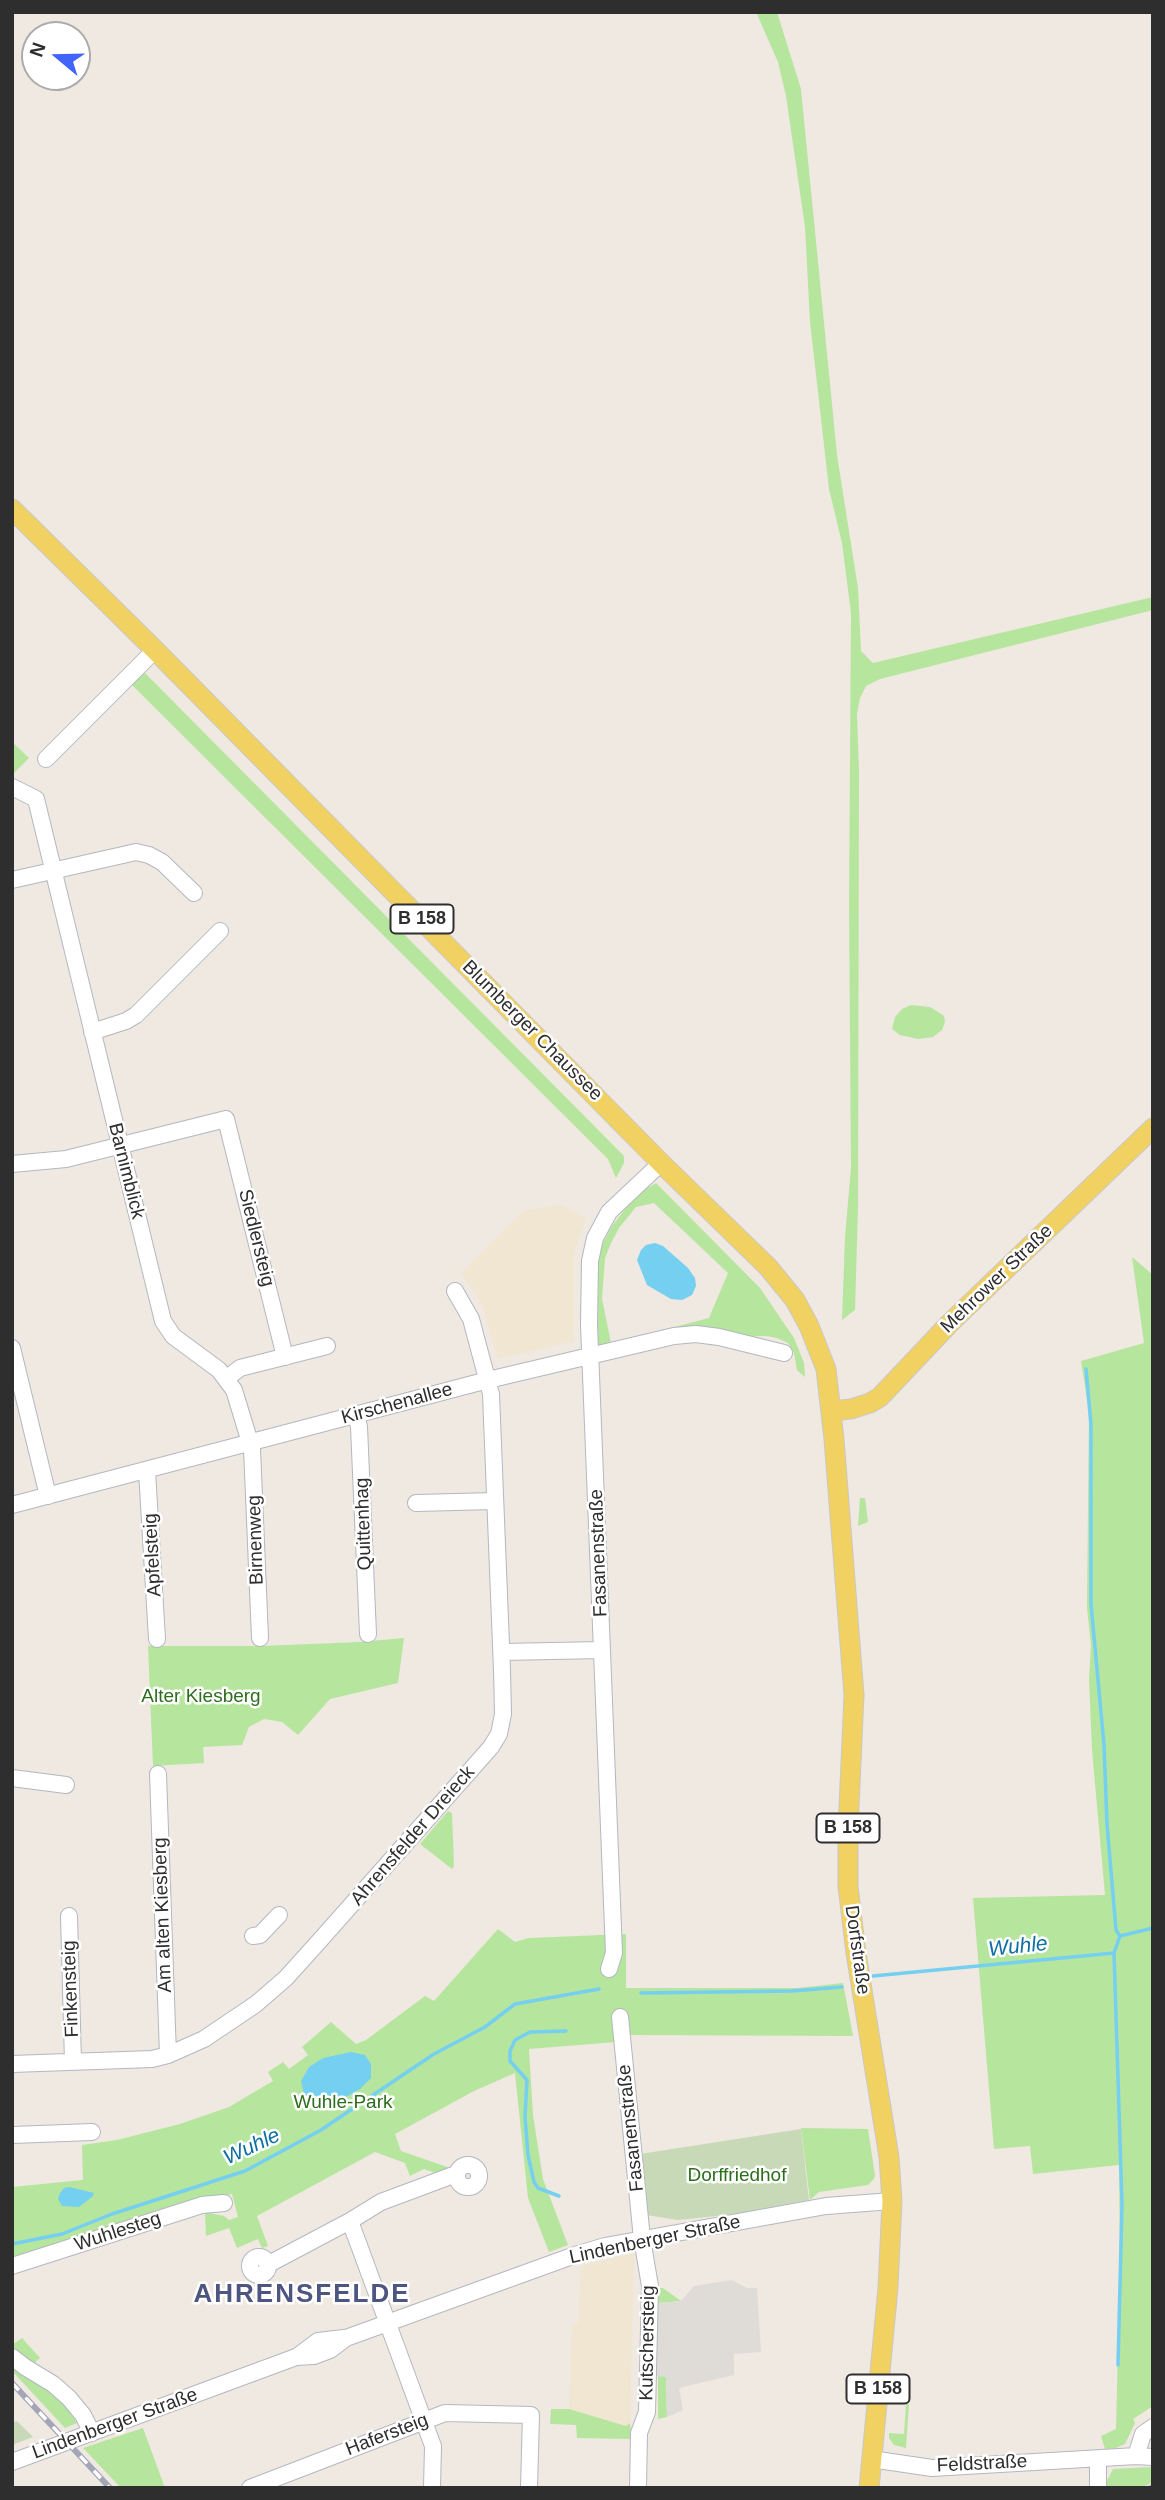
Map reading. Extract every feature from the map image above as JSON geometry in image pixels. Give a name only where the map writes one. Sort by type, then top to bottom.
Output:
[{"type":"main road","name":"Blumberger Chaussee","points":[[12,509],[768,1267],[795,1300],[809,1326],[826,1369],[831,1411]]},
{"type":"main road","name":"Mehrower Straße","points":[[831,1411],[851,1409],[880,1397],[950,1324],[1153,1128]]},
{"type":"main road","name":"Dorfstraße","points":[[831,1411],[853,1672],[848,1886],[856,1953],[889,2157],[892,2201],[888,2288],[869,2488]]},
{"type":"street","points":[[46,760],[155,650]]},
{"type":"street","name":"Barnimblick","points":[[12,787],[36,799],[163,1321],[173,1336],[219,1370],[234,1390],[250,1442]]},
{"type":"street","points":[[12,880],[136,852],[162,862],[194,893]]},
{"type":"street","points":[[92,1032],[136,1015],[220,930]]},
{"type":"street","name":"Siedlersteig","points":[[120,1146],[226,1119],[285,1357]]},
{"type":"street","points":[[12,1164],[66,1159],[120,1146]]},
{"type":"street","name":"Fasanenstraße","points":[[609,1969],[614,1953],[591,1357],[590,1261],[595,1238],[609,1212],[662,1163]]},
{"type":"street","name":"Ahrensfelder Dreieck","points":[[12,2064],[152,2059],[169,2055],[204,2039],[256,2004],[286,1978],[491,1747],[503,1723],[491,1394],[471,1319],[455,1292]]},
{"type":"street","name":"Kirschenallee","points":[[12,1505],[488,1380],[674,1336],[696,1334],[719,1337],[784,1353]]},
{"type":"street","points":[[226,1379],[240,1368],[327,1346]]},
{"type":"street","points":[[12,1348],[48,1496]]},
{"type":"street","name":"Quittenhag","points":[[356,1415],[359,1427],[368,1634]]},
{"type":"street","name":"Birnenweg","points":[[250,1442],[260,1638]]},
{"type":"street","name":"Apfelsteig","points":[[147,1471],[157,1639]]},
{"type":"street","points":[[416,1503],[494,1501]]},
{"type":"street","points":[[502,1652],[602,1650]]},
{"type":"street","name":"Am alten Kiesberg","points":[[158,1774],[169,2055]]},
{"type":"street","points":[[12,1778],[66,1785]]},
{"type":"street","points":[[253,1936],[260,1935],[279,1915]]},
{"type":"street","name":"Finkensteig","points":[[69,1916],[73,2062]]},
{"type":"street","name":"Fasanenstraße","points":[[620,2017],[642,2239]]},
{"type":"street","points":[[12,2135],[92,2132]]},
{"type":"street","points":[[267,2265],[386,2200],[456,2175]]},
{"type":"street","name":"Lindenberger Straße","points":[[12,2462],[296,2357],[323,2353],[346,2338],[551,2262],[605,2246],[826,2206],[892,2201]]},
{"type":"street","name":"Wuhlesteg","points":[[12,2266],[202,2205],[224,2203]]},
{"type":"street","points":[[350,2221],[432,2446],[432,2488]]},
{"type":"street","name":"Kutschersteig","points":[[638,2488],[639,2433],[647,2412],[650,2286],[642,2239]]},
{"type":"street","points":[[12,2357],[69,2398],[83,2415],[92,2433]]},
{"type":"street","name":"Hafersteig","points":[[250,2488],[445,2413],[531,2415],[529,2488]]},
{"type":"street","points":[[1136,2456],[1143,2434],[1153,2427]]},
{"type":"street","name":"Feldstraße","points":[[872,2459],[932,2468],[1153,2457]]},
{"type":"street","points":[[1096,2459],[1098,2488]]},
{"type":"shaded area","points":[[561,1205],[586,1219],[574,1252],[574,1341],[498,1359],[483,1308],[461,1274],[523,1211]]},
{"type":"shaded area","points":[[634,2253],[630,2423],[626,2426],[569,2409],[572,2324],[578,2323],[581,2266]]},
{"type":"shaded area","points":[[732,2280],[747,2288],[757,2288],[761,2352],[734,2354],[734,2375],[679,2388],[683,2410],[667,2417],[666,2377],[655,2376],[657,2303],[681,2301],[694,2286]]},
{"type":"green space","points":[[756,12],[777,12],[801,89],[837,455],[858,588],[861,651],[873,663],[1153,597],[1153,610],[880,679],[866,686],[860,698],[857,714],[858,1208],[855,1310],[842,1320],[851,1168],[851,613],[842,543],[829,489],[810,322],[805,227],[786,96],[778,62]]},
{"type":"green space","points":[[145,673],[624,1156],[624,1163],[616,1178],[608,1159],[131,684]]},
{"type":"green space","points":[[12,742],[29,758],[13,774],[12,774]]},
{"type":"green space","points":[[911,1005],[930,1007],[944,1016],[942,1030],[933,1037],[918,1039],[900,1035],[892,1029],[895,1017],[902,1009]]},
{"type":"green space","points":[[656,1183],[760,1288],[794,1338],[804,1363],[805,1377],[797,1370],[794,1353],[788,1343],[777,1338],[766,1336],[624,1340],[709,1318],[728,1273],[654,1203],[636,1207],[619,1228],[605,1258],[602,1299],[611,1343],[597,1347],[594,1342],[598,1257],[602,1245],[629,1204]]},
{"type":"green space","points":[[1132,1257],[1153,1275],[1153,2406],[1133,2419],[1135,2423],[1125,2444],[1105,2449],[1101,2436],[1116,2429],[1120,2267],[1119,2165],[1033,2174],[1030,2146],[994,2149],[973,1898],[1105,1895],[1092,1750],[1089,1679],[1091,1645],[1087,1608],[1089,1412],[1081,1361],[1144,1343]]},
{"type":"green space","points":[[860,1498],[865,1498],[868,1522],[858,1526]]},
{"type":"green space","name":"Alter Kiesberg","points":[[404,1638],[398,1683],[330,1699],[298,1735],[282,1722],[264,1719],[249,1727],[242,1745],[203,1747],[204,1763],[153,1766],[148,1646],[262,1646]]},
{"type":"green space","points":[[448,1811],[452,1813],[452,1869],[420,1844]]},
{"type":"green space","name":"Wuhle-Park","points":[[498,1929],[515,1942],[529,1938],[626,1934],[626,1988],[798,1988],[843,1983],[853,2036],[629,2035],[616,2042],[529,2049],[533,2115],[543,2179],[568,2245],[549,2252],[528,2198],[515,2073],[474,2091],[395,2134],[401,2151],[450,2168],[441,2175],[424,2169],[410,2176],[405,2163],[375,2152],[257,2216],[268,2246],[262,2248],[258,2239],[237,2248],[229,2228],[206,2236],[205,2212],[224,2216],[229,2220],[238,2217],[232,2194],[205,2200],[12,2261],[12,2187],[83,2180],[82,2145],[117,2140],[180,2124],[229,2107],[273,2081],[268,2072],[283,2062],[289,2069],[308,2055],[302,2047],[331,2022],[356,2044],[366,2040],[425,1996],[434,2001]]},
{"type":"green space","points":[[801,2128],[868,2129],[875,2176],[873,2180],[868,2185],[819,2192],[810,2200]]},
{"type":"green space","name":"Dorffriedhof","points":[[801,2129],[809,2200],[735,2214],[678,2220],[646,2215],[640,2154]]},
{"type":"green space","points":[[660,2288],[663,2288],[681,2301],[657,2303]]},
{"type":"green space","points":[[22,2338],[40,2358],[32,2365],[12,2350],[12,2345]]},
{"type":"green space","points":[[12,2364],[59,2396],[77,2423],[65,2428],[12,2371]]},
{"type":"green space","points":[[658,2376],[666,2376],[667,2417],[658,2419]]},
{"type":"green space","points":[[906,2404],[909,2404],[906,2448],[894,2445],[889,2433],[904,2434]]},
{"type":"green space","points":[[551,2409],[569,2409],[626,2426],[630,2423],[632,2439],[577,2438],[576,2425],[550,2424]]},
{"type":"green space","points":[[17,2421],[33,2437],[12,2445],[12,2423]]},
{"type":"green space","points":[[143,2428],[165,2488],[121,2488],[83,2448]]},
{"type":"green space","points":[[1153,2467],[1153,2482],[1141,2488],[1104,2488],[1104,2479],[1108,2479],[1113,2469]]},
{"type":"water","points":[[655,1243],[663,1246],[688,1268],[695,1278],[696,1286],[692,1295],[682,1300],[671,1299],[647,1285],[637,1260],[646,1245]]},
{"type":"water","points":[[351,2052],[365,2055],[371,2064],[371,2078],[360,2089],[329,2105],[314,2103],[304,2094],[301,2081],[309,2067],[323,2058]]},
{"type":"water","points":[[69,2187],[94,2193],[79,2207],[62,2206],[58,2199],[60,2193]]},
{"type":"waterway","points":[[1086,1369],[1091,1425],[1091,1604],[1104,1745],[1107,1824],[1116,1930],[1120,1936]]},
{"type":"waterway","name":"Wuhle","points":[[873,1976],[1114,1953],[1120,1936],[1153,1928]]},
{"type":"waterway","points":[[1114,1953],[1122,2204],[1118,2365]]},
{"type":"waterway","name":"Wuhle","points":[[641,1993],[792,1991],[842,1987]]},
{"type":"waterway","name":"Wuhle","points":[[12,2244],[62,2234],[112,2214],[245,2171],[321,2130],[434,2054],[485,2027],[515,2004],[599,1989]]},
{"type":"waterway","points":[[559,2196],[538,2188],[534,2182],[528,2155],[525,2117],[527,2080],[510,2061],[510,2051],[515,2040],[530,2032],[566,2031]]},
{"type":"tram line","points":[[1146,2488],[1153,2485]]},
{"type":"railway","points":[[12,2383],[110,2488]]},
{"type":"district","name":"AHRENSFELDE","points":[[302,2295]]}]
